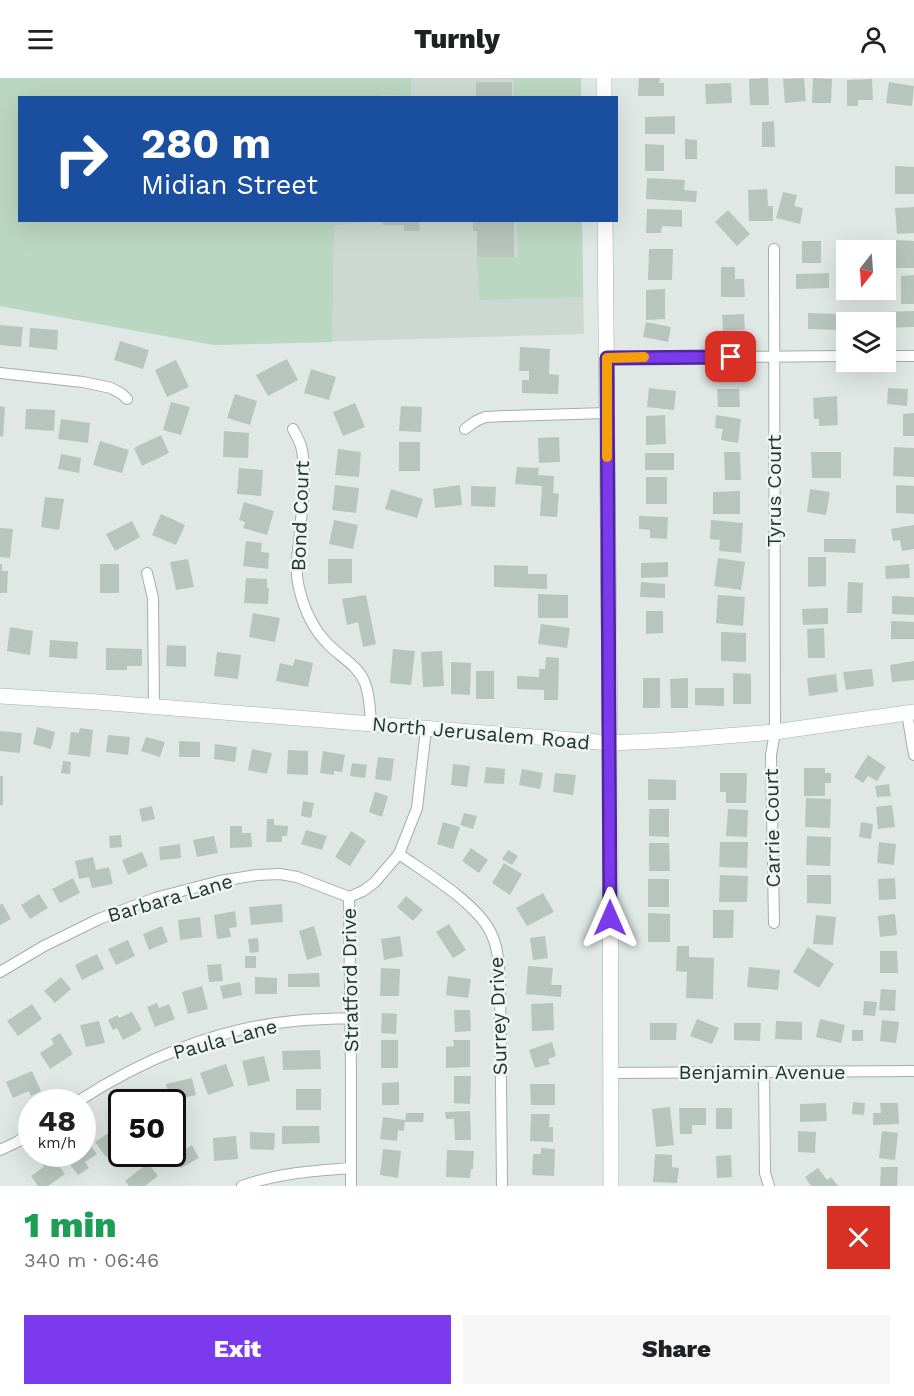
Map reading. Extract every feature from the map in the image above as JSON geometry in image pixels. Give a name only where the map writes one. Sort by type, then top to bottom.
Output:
[{"type":"main road","points":[[604,78],[604,96]]},
{"type":"main road","points":[[605,222],[611,1186]]},
{"type":"main road","name":"North Jerusalem Road","points":[[0,696],[610,743],[685,740],[775,732],[910,712]]},
{"type":"street","name":"Tyrus Court","points":[[774,249],[775,732]]},
{"type":"street","points":[[607,358],[836,356]]},
{"type":"street","points":[[896,356],[914,356]]},
{"type":"street","points":[[0,374],[83,382],[111,388],[122,393],[127,399]]},
{"type":"street","points":[[465,429],[485,417],[607,413]]},
{"type":"street","name":"Bond Court","points":[[293,429],[303,457],[304,482],[297,562],[298,584],[305,610],[314,627],[328,645],[353,664],[365,682],[371,724]]},
{"type":"street","points":[[147,573],[153,598],[154,707]]},
{"type":"street","points":[[910,712],[914,755]]},
{"type":"street","name":"Stratford Drive","points":[[351,1186],[349,897],[374,883],[399,854],[417,808],[426,729]]},
{"type":"street","name":"Carrie Court","points":[[774,923],[771,755],[775,732]]},
{"type":"street","name":"Surrey Drive","points":[[399,854],[459,897],[477,913],[490,931],[498,954],[502,1186]]},
{"type":"street","name":"Barbara Lane","points":[[0,972],[44,946],[99,919],[155,898],[220,881],[280,874],[297,877],[349,897]]},
{"type":"street","name":"Paula Lane","points":[[96,1091],[158,1057],[206,1040],[251,1028],[293,1021],[350,1018]]},
{"type":"street","name":"Benjamin Avenue","points":[[611,1073],[914,1071]]},
{"type":"street","points":[[764,1073],[765,1173],[769,1186]]},
{"type":"street","points":[[0,1150],[18,1141]]},
{"type":"street","points":[[242,1186],[302,1172],[350,1168]]},
{"type":"shaded area","points":[[0,78],[581,78],[581,96],[18,96],[18,222],[582,222],[584,334],[214,345],[0,306]]},
{"type":"green space","points":[[0,78],[411,78],[411,96],[18,96],[18,222],[363,222],[334,226],[332,342],[214,345],[0,306]]},
{"type":"green space","points":[[476,78],[581,78],[581,96],[514,96],[514,79]]},
{"type":"green space","points":[[517,222],[582,222],[583,297],[479,300],[477,257],[518,257]]},
{"type":"building","points":[[639,78],[660,78],[659,83],[664,83],[664,96],[638,96]]},
{"type":"building","points":[[768,78],[769,105],[750,105],[749,79]]},
{"type":"building","points":[[804,78],[806,101],[785,103],[783,79]]},
{"type":"building","points":[[813,78],[832,79],[831,103],[812,103]]},
{"type":"building","points":[[872,79],[873,100],[858,100],[858,106],[847,106],[847,80]]},
{"type":"building","points":[[476,82],[512,82],[512,96],[476,96]]},
{"type":"building","points":[[889,82],[914,86],[912,106],[886,103]]},
{"type":"building","points":[[731,83],[732,103],[706,104],[705,84]]},
{"type":"building","points":[[675,116],[675,134],[645,134],[645,117]]},
{"type":"building","points":[[774,121],[775,147],[762,147],[762,122]]},
{"type":"building","points":[[685,139],[697,140],[697,159],[685,159]]},
{"type":"building","points":[[645,144],[664,145],[664,171],[645,171]]},
{"type":"building","points":[[895,166],[914,167],[914,194],[895,194]]},
{"type":"building","points":[[647,178],[685,180],[684,190],[697,191],[696,202],[646,199]]},
{"type":"building","points":[[767,189],[768,206],[773,206],[773,221],[749,221],[748,190]]},
{"type":"building","points":[[783,192],[797,195],[794,206],[803,208],[800,224],[776,218]]},
{"type":"building","points":[[914,207],[914,233],[897,234],[895,208]]},
{"type":"building","points":[[647,209],[682,210],[682,227],[662,226],[661,233],[646,233]]},
{"type":"building","points":[[728,210],[750,234],[737,246],[715,222]]},
{"type":"building","points":[[383,222],[419,222],[420,231],[404,231],[404,225],[383,225]]},
{"type":"building","points":[[473,222],[514,222],[514,257],[477,257],[477,231],[473,231]]},
{"type":"building","points":[[896,240],[914,241],[914,268],[896,268]]},
{"type":"building","points":[[802,241],[821,241],[821,263],[802,263]]},
{"type":"building","points":[[649,249],[673,249],[672,280],[648,280]]},
{"type":"building","points":[[721,267],[735,267],[735,279],[744,279],[745,297],[721,297]]},
{"type":"building","points":[[829,273],[829,288],[796,289],[796,274]]},
{"type":"building","points":[[914,275],[914,304],[901,304],[901,276]]},
{"type":"building","points":[[665,289],[665,319],[646,320],[646,290]]},
{"type":"building","points":[[914,311],[914,327],[896,328],[896,312],[885,312]]},
{"type":"building","points":[[808,313],[836,314],[836,330],[808,329]]},
{"type":"building","points":[[744,314],[745,330],[723,331],[722,315]]},
{"type":"building","points":[[646,322],[671,327],[668,342],[643,337]]},
{"type":"building","points":[[0,325],[23,327],[21,347],[0,345]]},
{"type":"building","points":[[30,328],[58,330],[57,350],[29,347]]},
{"type":"building","points":[[120,341],[149,350],[143,369],[114,360]]},
{"type":"building","points":[[520,347],[550,349],[549,374],[559,375],[558,394],[522,393],[522,380],[529,380],[529,371],[519,371]]},
{"type":"building","points":[[287,359],[298,380],[268,396],[256,375]]},
{"type":"building","points":[[176,360],[189,387],[167,397],[155,370]]},
{"type":"building","points":[[311,369],[336,377],[329,400],[304,393]]},
{"type":"building","points":[[649,388],[676,391],[674,410],[647,407]]},
{"type":"building","points":[[888,388],[908,389],[907,406],[887,404]]},
{"type":"building","points":[[717,389],[739,389],[740,407],[718,407]]},
{"type":"building","points":[[235,394],[257,401],[250,425],[227,418]]},
{"type":"building","points":[[837,396],[838,425],[819,426],[819,419],[814,419],[813,398]]},
{"type":"building","points":[[171,402],[190,407],[181,435],[163,430]]},
{"type":"building","points":[[355,403],[365,427],[343,436],[333,412]]},
{"type":"building","points":[[0,406],[5,407],[3,437],[0,436]]},
{"type":"building","points":[[401,406],[422,407],[421,432],[399,431]]},
{"type":"building","points":[[26,409],[55,410],[54,431],[25,429]]},
{"type":"building","points":[[914,413],[914,436],[903,436],[903,414]]},
{"type":"building","points":[[665,415],[666,444],[646,445],[646,416]]},
{"type":"building","points":[[716,415],[741,419],[738,443],[721,440],[723,429],[715,428]]},
{"type":"building","points":[[61,419],[90,423],[88,443],[58,439]]},
{"type":"building","points":[[224,431],[249,433],[248,458],[223,457]]},
{"type":"building","points":[[161,435],[169,453],[142,466],[134,448]]},
{"type":"building","points":[[559,437],[560,462],[539,463],[538,438]]},
{"type":"building","points":[[100,441],[129,450],[122,473],[93,465]]},
{"type":"building","points":[[399,442],[420,442],[420,471],[399,471]]},
{"type":"building","points":[[894,447],[914,448],[914,477],[893,476]]},
{"type":"building","points":[[338,449],[361,452],[359,477],[335,475]]},
{"type":"building","points":[[724,452],[740,452],[741,480],[725,480]]},
{"type":"building","points":[[811,452],[841,452],[841,478],[812,478]]},
{"type":"building","points":[[645,453],[674,453],[674,470],[645,470]]},
{"type":"building","points":[[61,454],[81,458],[79,473],[58,469]]},
{"type":"building","points":[[517,467],[539,468],[538,475],[554,476],[553,493],[559,494],[557,517],[540,516],[542,486],[515,484]]},
{"type":"building","points":[[239,468],[263,470],[261,496],[237,494]]},
{"type":"building","points":[[646,477],[667,477],[667,504],[646,504]]},
{"type":"building","points":[[335,485],[359,488],[356,513],[332,510]]},
{"type":"building","points":[[460,485],[462,505],[435,508],[433,489]]},
{"type":"building","points":[[896,485],[914,486],[914,514],[896,513]]},
{"type":"building","points":[[471,486],[496,487],[495,507],[471,506]]},
{"type":"building","points":[[391,489],[423,499],[417,518],[385,509]]},
{"type":"building","points":[[810,489],[830,492],[826,515],[807,512]]},
{"type":"building","points":[[740,491],[740,514],[713,514],[713,492]]},
{"type":"building","points":[[45,497],[64,499],[59,530],[41,527]]},
{"type":"building","points":[[244,502],[274,511],[267,535],[243,528],[245,522],[239,520]]},
{"type":"building","points":[[161,514],[185,525],[176,545],[152,535]]},
{"type":"building","points":[[639,516],[668,517],[667,539],[650,538],[650,530],[639,529]]},
{"type":"building","points":[[334,520],[358,525],[353,549],[329,544]]},
{"type":"building","points":[[711,520],[743,523],[741,553],[719,551],[720,540],[710,539]]},
{"type":"building","points":[[132,521],[140,537],[115,551],[106,534]]},
{"type":"building","points":[[914,525],[914,549],[902,551],[900,540],[893,541],[891,529]]},
{"type":"building","points":[[0,528],[13,529],[10,558],[0,557]]},
{"type":"building","points":[[824,539],[856,539],[855,553],[824,552]]},
{"type":"building","points":[[246,541],[262,543],[261,552],[269,553],[268,569],[243,566]]},
{"type":"building","points":[[808,557],[826,557],[826,586],[808,587]]},
{"type":"building","points":[[718,558],[745,562],[741,590],[714,586]]},
{"type":"building","points":[[188,559],[194,587],[176,590],[170,562]]},
{"type":"building","points":[[328,559],[352,559],[352,583],[328,584]]},
{"type":"building","points":[[668,562],[668,577],[641,578],[641,563]]},
{"type":"building","points":[[0,564],[2,564],[2,571],[8,571],[7,593],[0,593]]},
{"type":"building","points":[[100,564],[119,564],[119,593],[100,593]]},
{"type":"building","points":[[909,564],[910,578],[886,579],[885,566]]},
{"type":"building","points":[[494,565],[528,566],[528,574],[547,574],[547,589],[494,587]]},
{"type":"building","points":[[246,578],[267,579],[268,604],[244,603]]},
{"type":"building","points":[[641,582],[665,584],[665,598],[640,597]]},
{"type":"building","points":[[848,582],[863,583],[862,613],[847,613]]},
{"type":"building","points":[[538,594],[568,595],[568,618],[538,618]]},
{"type":"building","points":[[366,595],[376,644],[363,647],[358,622],[347,625],[342,599]]},
{"type":"building","points":[[718,595],[745,597],[743,626],[716,623]]},
{"type":"building","points":[[892,596],[914,597],[914,615],[892,614]]},
{"type":"building","points":[[828,608],[828,624],[803,625],[802,609]]},
{"type":"building","points":[[646,611],[663,611],[663,633],[646,634]]},
{"type":"building","points":[[253,613],[280,618],[275,642],[249,637]]},
{"type":"building","points":[[891,621],[914,622],[914,639],[891,639]]},
{"type":"building","points":[[541,624],[570,628],[567,648],[538,644]]},
{"type":"building","points":[[10,627],[33,631],[30,655],[7,651]]},
{"type":"building","points":[[824,628],[825,658],[808,658],[807,629]]},
{"type":"building","points":[[721,632],[746,633],[746,662],[721,661]]},
{"type":"building","points":[[50,640],[78,642],[77,659],[49,657]]},
{"type":"building","points":[[167,645],[186,646],[186,667],[166,666]]},
{"type":"building","points":[[106,648],[142,649],[142,666],[127,666],[127,670],[106,670]]},
{"type":"building","points":[[393,649],[415,651],[411,685],[390,683]]},
{"type":"building","points":[[442,651],[444,686],[423,687],[421,652]]},
{"type":"building","points":[[217,652],[241,655],[238,679],[214,676]]},
{"type":"building","points":[[546,657],[559,658],[558,700],[544,700],[544,690],[517,689],[517,676],[539,677],[539,669],[545,669]]},
{"type":"building","points":[[295,659],[313,663],[308,687],[276,681],[280,663],[293,666]]},
{"type":"building","points":[[914,661],[914,680],[892,682],[890,665]]},
{"type":"building","points":[[451,662],[471,663],[470,695],[451,694]]},
{"type":"building","points":[[872,669],[874,686],[846,690],[843,672]]},
{"type":"building","points":[[476,671],[494,671],[494,699],[476,699]]},
{"type":"building","points":[[733,673],[751,674],[751,704],[733,704]]},
{"type":"building","points":[[836,674],[838,692],[809,696],[807,678]]},
{"type":"building","points":[[643,678],[660,678],[660,708],[643,708]]},
{"type":"building","points":[[688,678],[688,708],[671,708],[670,679]]},
{"type":"building","points":[[695,688],[724,688],[724,706],[695,705]]},
{"type":"building","points":[[37,727],[55,732],[51,749],[33,744]]},
{"type":"building","points":[[80,728],[93,730],[90,757],[68,754],[71,732],[79,733]]},
{"type":"building","points":[[0,731],[22,733],[20,753],[0,751]]},
{"type":"building","points":[[108,735],[130,737],[128,755],[106,752]]},
{"type":"building","points":[[146,737],[165,742],[160,757],[141,751]]},
{"type":"building","points":[[179,741],[200,742],[200,757],[179,757]]},
{"type":"building","points":[[215,744],[237,747],[235,762],[214,759]]},
{"type":"building","points":[[252,749],[272,753],[267,774],[248,770]]},
{"type":"building","points":[[288,750],[308,751],[308,775],[287,774]]},
{"type":"building","points":[[323,751],[345,755],[342,772],[334,771],[334,775],[320,773]]},
{"type":"building","points":[[868,755],[886,767],[877,781],[868,776],[863,783],[854,777]]},
{"type":"building","points":[[378,757],[394,759],[391,781],[375,779]]},
{"type":"building","points":[[63,761],[71,762],[70,774],[61,773]]},
{"type":"building","points":[[352,763],[367,765],[365,778],[350,776]]},
{"type":"building","points":[[453,764],[470,766],[467,787],[451,785]]},
{"type":"building","points":[[486,767],[505,769],[504,784],[484,783]]},
{"type":"building","points":[[804,768],[825,768],[825,773],[831,773],[831,783],[825,783],[825,796],[804,796]]},
{"type":"building","points":[[522,769],[543,773],[540,789],[519,785]]},
{"type":"building","points":[[555,773],[576,775],[573,795],[553,792]]},
{"type":"building","points":[[720,773],[747,773],[746,803],[726,803],[726,792],[720,792]]},
{"type":"building","points":[[0,776],[3,776],[3,805],[0,805]]},
{"type":"building","points":[[648,779],[676,780],[676,800],[648,800]]},
{"type":"building","points":[[889,784],[891,796],[877,797],[875,786]]},
{"type":"building","points":[[375,792],[388,796],[382,817],[369,812]]},
{"type":"building","points":[[806,798],[831,799],[830,828],[805,827]]},
{"type":"building","points":[[303,801],[314,803],[311,818],[301,816]]},
{"type":"building","points":[[892,805],[895,827],[878,829],[876,807]]},
{"type":"building","points":[[152,806],[155,819],[142,822],[139,809]]},
{"type":"building","points":[[649,809],[669,809],[669,837],[649,836]]},
{"type":"building","points":[[728,809],[748,810],[747,837],[726,836]]},
{"type":"building","points":[[464,813],[477,816],[473,829],[460,825]]},
{"type":"building","points":[[267,819],[274,819],[274,825],[288,826],[287,836],[282,836],[282,842],[266,842]]},
{"type":"building","points":[[443,822],[460,827],[453,849],[437,844]]},
{"type":"building","points":[[861,822],[873,824],[871,839],[859,837]]},
{"type":"building","points":[[230,826],[242,826],[242,833],[251,833],[252,847],[230,848]]},
{"type":"building","points":[[306,830],[327,836],[322,850],[301,844]]},
{"type":"building","points":[[351,831],[366,841],[350,866],[335,857]]},
{"type":"building","points":[[121,835],[122,847],[110,848],[109,836]]},
{"type":"building","points":[[214,836],[218,853],[197,857],[193,840]]},
{"type":"building","points":[[807,836],[831,837],[830,866],[806,865]]},
{"type":"building","points":[[720,842],[748,842],[747,868],[719,867]]},
{"type":"building","points":[[879,842],[896,844],[894,865],[877,863]]},
{"type":"building","points":[[649,843],[669,843],[670,871],[649,871]]},
{"type":"building","points":[[180,844],[181,858],[160,860],[159,847]]},
{"type":"building","points":[[471,848],[488,860],[479,873],[462,861]]},
{"type":"building","points":[[508,850],[518,856],[512,865],[502,859]]},
{"type":"building","points":[[142,852],[148,866],[128,875],[122,860]]},
{"type":"building","points":[[93,857],[96,870],[109,867],[113,884],[92,888],[89,877],[79,879],[75,861]]},
{"type":"building","points":[[504,863],[522,874],[510,895],[492,883]]},
{"type":"building","points":[[720,875],[748,876],[747,902],[719,902]]},
{"type":"building","points":[[807,875],[831,875],[831,904],[807,903]]},
{"type":"building","points":[[73,878],[80,893],[60,903],[52,889]]},
{"type":"building","points":[[895,878],[896,899],[879,900],[878,879]]},
{"type":"building","points":[[648,879],[669,879],[669,907],[648,907]]},
{"type":"building","points":[[543,893],[554,912],[527,926],[516,908]]},
{"type":"building","points":[[39,894],[48,908],[30,919],[21,905]]},
{"type":"building","points":[[406,896],[423,910],[413,921],[397,907]]},
{"type":"building","points":[[2,903],[11,919],[0,925],[0,905]]},
{"type":"building","points":[[282,904],[283,922],[251,925],[249,907]]},
{"type":"building","points":[[713,910],[734,910],[733,938],[713,938]]},
{"type":"building","points":[[235,911],[237,927],[229,928],[231,937],[217,939],[214,915]]},
{"type":"building","points":[[648,913],[670,914],[670,942],[648,942]]},
{"type":"building","points":[[895,914],[897,935],[880,937],[878,916]]},
{"type":"building","points":[[816,915],[836,917],[833,945],[813,944]]},
{"type":"building","points":[[200,917],[202,937],[180,940],[178,920]]},
{"type":"building","points":[[449,924],[466,950],[453,958],[436,932]]},
{"type":"building","points":[[162,926],[168,942],[149,950],[143,934]]},
{"type":"building","points":[[314,926],[322,955],[307,960],[299,931]]},
{"type":"building","points":[[400,936],[403,956],[384,960],[381,939]]},
{"type":"building","points":[[545,936],[548,958],[533,960],[530,938]]},
{"type":"building","points":[[258,938],[259,952],[250,953],[248,939]]},
{"type":"building","points":[[128,940],[135,956],[116,965],[108,949]]},
{"type":"building","points":[[677,946],[689,946],[689,957],[714,958],[713,999],[686,998],[687,972],[676,971]]},
{"type":"building","points":[[808,947],[834,964],[819,988],[793,972]]},
{"type":"building","points":[[880,951],[897,951],[898,973],[880,973]]},
{"type":"building","points":[[97,954],[104,969],[82,980],[75,965]]},
{"type":"building","points":[[245,956],[256,956],[256,968],[245,968]]},
{"type":"building","points":[[221,964],[223,981],[209,982],[207,965]]},
{"type":"building","points":[[528,966],[553,968],[551,985],[562,985],[561,997],[526,994]]},
{"type":"building","points":[[749,967],[780,970],[778,990],[747,987]]},
{"type":"building","points":[[381,968],[400,969],[399,996],[380,996]]},
{"type":"building","points":[[319,973],[320,987],[288,987],[288,974]]},
{"type":"building","points":[[448,976],[471,979],[468,998],[446,995]]},
{"type":"building","points":[[61,977],[71,989],[55,1003],[44,991]]},
{"type":"building","points":[[255,977],[277,978],[277,994],[255,994]]},
{"type":"building","points":[[240,982],[242,995],[223,999],[220,986]]},
{"type":"building","points":[[202,986],[208,1009],[188,1014],[182,992]]},
{"type":"building","points":[[881,989],[896,990],[895,1011],[879,1010]]},
{"type":"building","points":[[864,1001],[877,1002],[875,1016],[863,1015]]},
{"type":"building","points":[[157,1003],[159,1008],[169,1004],[175,1019],[155,1027],[147,1007]]},
{"type":"building","points":[[553,1003],[554,1030],[532,1031],[531,1004]]},
{"type":"building","points":[[32,1004],[42,1019],[18,1036],[7,1021]]},
{"type":"building","points":[[454,1010],[470,1010],[471,1031],[455,1032]]},
{"type":"building","points":[[132,1012],[142,1030],[123,1040],[117,1028],[113,1030],[108,1020]]},
{"type":"building","points":[[382,1013],[397,1014],[396,1034],[381,1033]]},
{"type":"building","points":[[697,1019],[719,1028],[712,1044],[690,1036]]},
{"type":"building","points":[[820,1019],[845,1025],[841,1043],[816,1037]]},
{"type":"building","points":[[882,1020],[899,1022],[896,1043],[880,1041]]},
{"type":"building","points":[[99,1021],[105,1043],[86,1047],[80,1025]]},
{"type":"building","points":[[776,1021],[802,1022],[802,1040],[775,1039]]},
{"type":"building","points":[[650,1023],[677,1023],[676,1040],[650,1040]]},
{"type":"building","points":[[734,1023],[761,1023],[760,1041],[734,1040]]},
{"type":"building","points":[[852,1030],[863,1030],[863,1041],[852,1041]]},
{"type":"building","points":[[60,1033],[73,1054],[50,1069],[40,1053],[54,1044],[51,1039]]},
{"type":"building","points":[[381,1040],[398,1040],[398,1068],[381,1068]]},
{"type":"building","points":[[453,1040],[470,1040],[470,1067],[446,1068],[446,1047],[454,1046]]},
{"type":"building","points":[[552,1042],[556,1056],[548,1059],[550,1064],[535,1068],[529,1050]]},
{"type":"building","points":[[320,1050],[321,1069],[283,1070],[282,1051]]},
{"type":"building","points":[[264,1056],[270,1081],[248,1086],[242,1061]]},
{"type":"building","points":[[226,1064],[234,1086],[208,1095],[200,1073]]},
{"type":"building","points":[[32,1071],[40,1089],[18,1089],[18,1096],[13,1098],[6,1082]]},
{"type":"building","points":[[454,1076],[471,1076],[470,1104],[454,1103]]},
{"type":"building","points":[[192,1078],[196,1095],[186,1097],[186,1089],[167,1089],[166,1084]]},
{"type":"building","points":[[399,1082],[399,1105],[382,1105],[382,1083]]},
{"type":"building","points":[[530,1084],[555,1084],[555,1105],[531,1105]]},
{"type":"building","points":[[296,1089],[321,1089],[321,1110],[296,1110]]},
{"type":"building","points":[[853,1102],[865,1103],[864,1115],[852,1114]]},
{"type":"building","points":[[826,1103],[827,1121],[800,1122],[800,1104]]},
{"type":"building","points":[[880,1103],[898,1103],[899,1124],[873,1125],[873,1113],[881,1113]]},
{"type":"building","points":[[670,1107],[674,1145],[656,1147],[652,1109]]},
{"type":"building","points":[[679,1108],[706,1108],[706,1125],[692,1125],[692,1134],[680,1134]]},
{"type":"building","points":[[716,1108],[732,1108],[732,1129],[716,1129]]},
{"type":"building","points":[[470,1111],[471,1140],[455,1140],[454,1119],[446,1119],[445,1112]]},
{"type":"building","points":[[406,1113],[424,1113],[423,1122],[405,1122]]},
{"type":"building","points":[[531,1114],[550,1114],[549,1127],[553,1127],[553,1142],[530,1141]]},
{"type":"building","points":[[383,1117],[405,1120],[404,1131],[398,1130],[397,1141],[380,1139]]},
{"type":"building","points":[[282,1126],[319,1126],[320,1143],[282,1144]]},
{"type":"building","points":[[798,1131],[816,1132],[815,1153],[798,1152]]},
{"type":"building","points":[[882,1131],[898,1133],[895,1160],[879,1158]]},
{"type":"building","points":[[250,1132],[275,1133],[274,1150],[250,1149]]},
{"type":"building","points":[[108,1133],[108,1156],[106,1157],[96,1141]]},
{"type":"building","points":[[236,1136],[238,1159],[214,1161],[213,1138]]},
{"type":"building","points":[[192,1145],[199,1158],[186,1165],[186,1148]]},
{"type":"building","points":[[541,1148],[555,1149],[554,1176],[532,1175],[533,1154],[541,1154]]},
{"type":"building","points":[[383,1149],[401,1151],[398,1178],[380,1175]]},
{"type":"building","points":[[447,1150],[474,1151],[470,1178],[446,1177]]},
{"type":"building","points":[[655,1154],[672,1155],[672,1167],[679,1168],[677,1183],[653,1182]]},
{"type":"building","points":[[731,1155],[732,1177],[717,1178],[716,1156]]},
{"type":"building","points":[[44,1167],[60,1167],[65,1174],[48,1186],[38,1186],[31,1176]]},
{"type":"building","points":[[72,1167],[88,1167],[89,1168],[78,1175]]},
{"type":"building","points":[[143,1167],[151,1167],[158,1176],[145,1186],[129,1186],[125,1181]]},
{"type":"building","points":[[881,1167],[898,1167],[897,1186],[880,1186]]},
{"type":"building","points":[[818,1168],[827,1180],[831,1177],[838,1186],[811,1186],[805,1177]]},
{"type":"slow traffic","points":[[607,457],[607,358],[644,357]]},
{"type":"route","points":[[610,918],[607,358],[731,357]]}]
